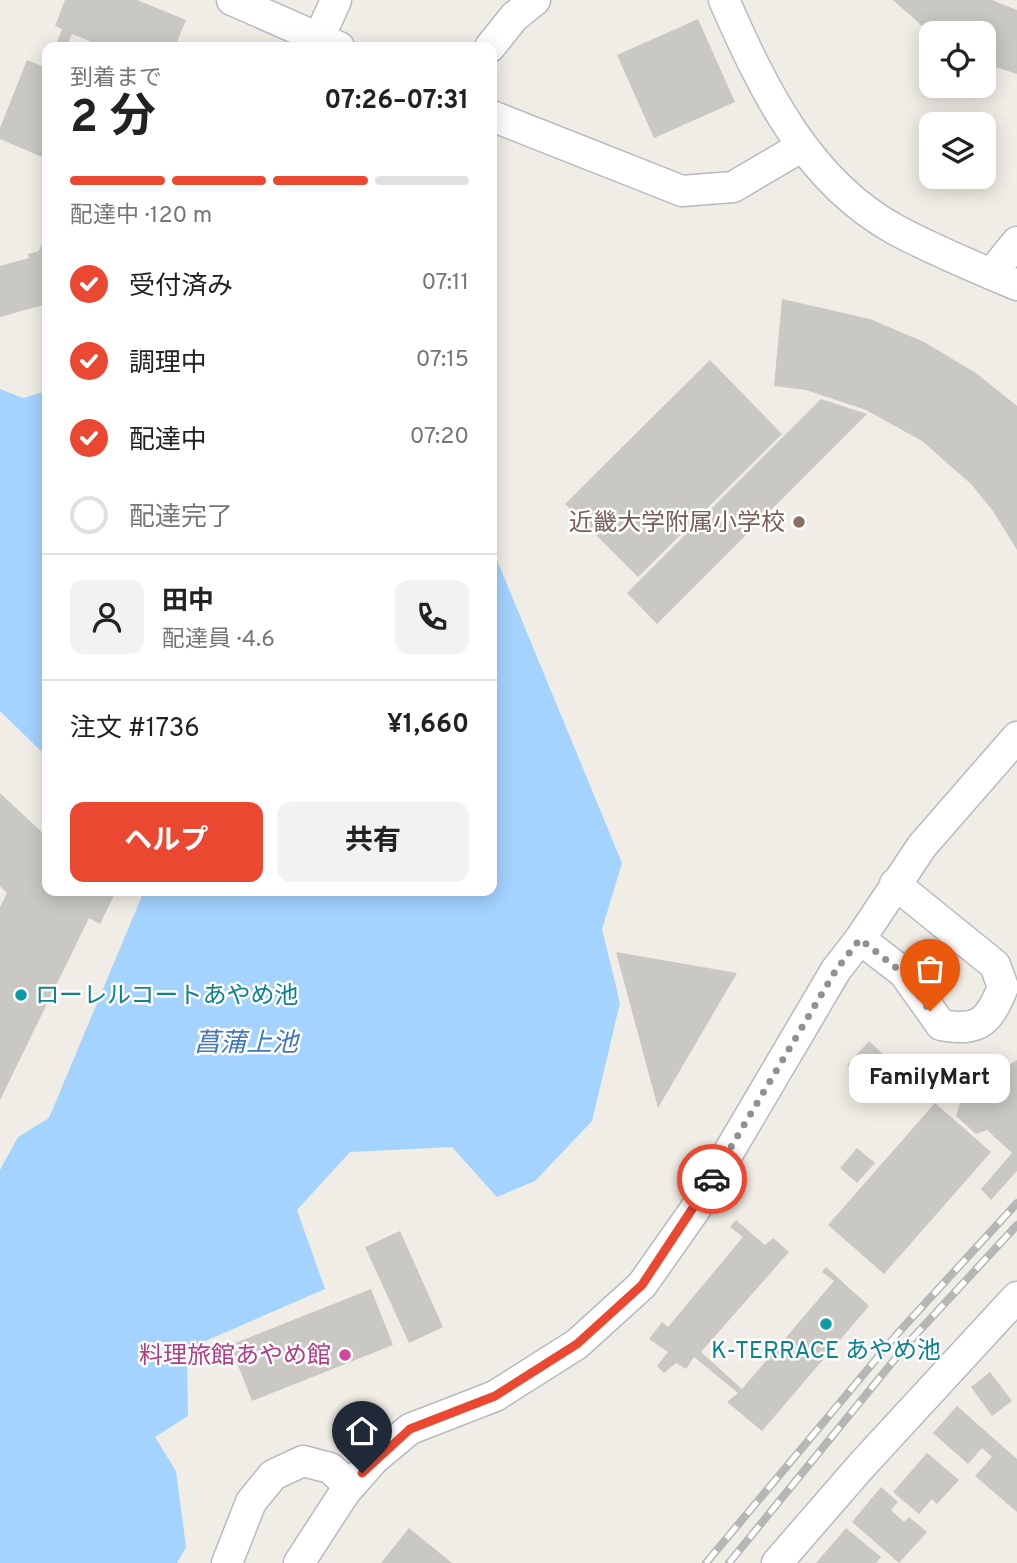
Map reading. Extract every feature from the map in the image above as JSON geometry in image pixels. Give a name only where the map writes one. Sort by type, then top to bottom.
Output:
[{"type":"street","points":[[329,42],[336,0]]},
{"type":"street","points":[[494,42],[514,17],[535,0]]},
{"type":"street","points":[[724,0],[768,94],[801,147],[835,185],[895,229],[1004,280],[1017,242]]},
{"type":"street","points":[[235,1],[327,42]]},
{"type":"street","points":[[497,118],[682,191],[733,187],[801,147]]},
{"type":"street","points":[[299,1563],[350,1486],[374,1459],[410,1429],[495,1396],[577,1344],[642,1285],[694,1211],[836,970],[922,846],[1017,737]]},
{"type":"street","points":[[860,939],[904,974],[942,1025],[965,1029],[992,1014],[1003,987],[995,965],[895,884]]},
{"type":"street","points":[[777,1563],[1015,1303]]},
{"type":"street","points":[[227,1563],[251,1502],[273,1475],[303,1461],[330,1468],[350,1486]]},
{"type":"water","points":[[0,389],[23,398],[42,392],[42,752],[0,711]]},
{"type":"water","name":"菖蒲上池","points":[[497,560],[622,863],[602,929],[620,1003],[592,1121],[535,1181],[497,1197],[452,1147],[350,1152],[297,1210],[325,1289],[187,1349],[188,1416],[155,1437],[176,1471],[186,1547],[177,1563],[0,1563],[0,1170],[18,1137],[49,1118],[142,896],[497,896]]},
{"type":"building","points":[[65,0],[137,0],[186,20],[177,42],[92,42],[72,34],[69,42],[57,42],[62,29],[55,26]]},
{"type":"building","points":[[893,0],[992,0],[1017,10],[1017,74],[996,67],[996,21],[919,21],[919,23]]},
{"type":"building","points":[[698,19],[735,102],[654,138],[617,55]]},
{"type":"building","points":[[27,60],[42,66],[42,157],[0,139],[0,128]]},
{"type":"building","points":[[42,244],[42,305],[0,317],[0,266],[29,258],[28,254],[39,251]]},
{"type":"building","points":[[782,299],[870,319],[924,342],[976,373],[1017,406],[1017,550],[993,511],[971,484],[922,441],[866,410],[806,390],[774,386]]},
{"type":"building","points":[[710,360],[782,434],[638,577],[565,504]]},
{"type":"building","points":[[821,399],[867,414],[657,624],[627,593]]},
{"type":"building","name":"ローレルコートあやめ池","points":[[0,793],[42,832],[42,896],[114,896],[100,924],[89,918],[0,1100],[0,907],[7,893],[0,886]]},
{"type":"building","points":[[616,952],[737,973],[658,1108]]},
{"type":"building","points":[[869,1041],[887,1058],[867,1082],[847,1065]]},
{"type":"building","points":[[1017,1060],[1017,1171],[991,1200],[981,1189],[1012,1153],[987,1130],[976,1134],[956,1116],[963,1094]]},
{"type":"building","points":[[935,1103],[991,1152],[884,1274],[828,1225]]},
{"type":"building","points":[[857,1148],[875,1163],[857,1183],[840,1168]]},
{"type":"building","name":"K-TERRACE あやめ池","points":[[736,1220],[765,1245],[773,1238],[789,1252],[701,1352],[742,1389],[834,1281],[822,1272],[826,1267],[869,1306],[762,1431],[727,1402],[738,1393],[694,1357],[686,1369],[676,1363],[664,1373],[657,1366],[668,1352],[649,1339],[662,1322],[668,1327],[743,1237],[730,1227]]},
{"type":"building","points":[[400,1231],[443,1327],[409,1343],[365,1247]]},
{"type":"building","points":[[371,1289],[393,1345],[252,1401],[230,1345]]},
{"type":"building","points":[[990,1372],[1012,1401],[992,1416],[971,1387]]},
{"type":"building","points":[[957,1406],[1017,1459],[1017,1512],[975,1476],[992,1457],[982,1448],[968,1464],[933,1433]]},
{"type":"building","points":[[927,1453],[959,1480],[937,1504],[932,1499],[919,1514],[893,1492]]},
{"type":"building","points":[[881,1487],[898,1502],[891,1510],[904,1522],[909,1517],[927,1532],[899,1563],[852,1522]]},
{"type":"building","points":[[409,1528],[452,1563],[381,1563]]},
{"type":"building","points":[[846,1528],[881,1557],[876,1563],[816,1563]]},
{"type":"railway","points":[[706,1563],[898,1333],[1017,1203]]},
{"type":"railway","points":[[729,1563],[908,1343],[1017,1225]]},
{"type":"way so far","points":[[712,1179],[836,970],[860,939],[904,974],[930,1011]]},
{"type":"place","name":"近畿大学附属小学校","points":[[799,522]]},
{"type":"place","name":"ローレルコートあやめ池","points":[[21,995]]},
{"type":"place","name":"FamilyMart","points":[[930,1011]]},
{"type":"place","name":"K-TERRACE あやめ池","points":[[826,1324]]},
{"type":"place","name":"料理旅館あやめ館","points":[[345,1355]]},
{"type":"route","points":[[362,1473],[374,1459],[410,1429],[495,1396],[577,1344],[642,1285],[694,1211],[712,1179]]}]
